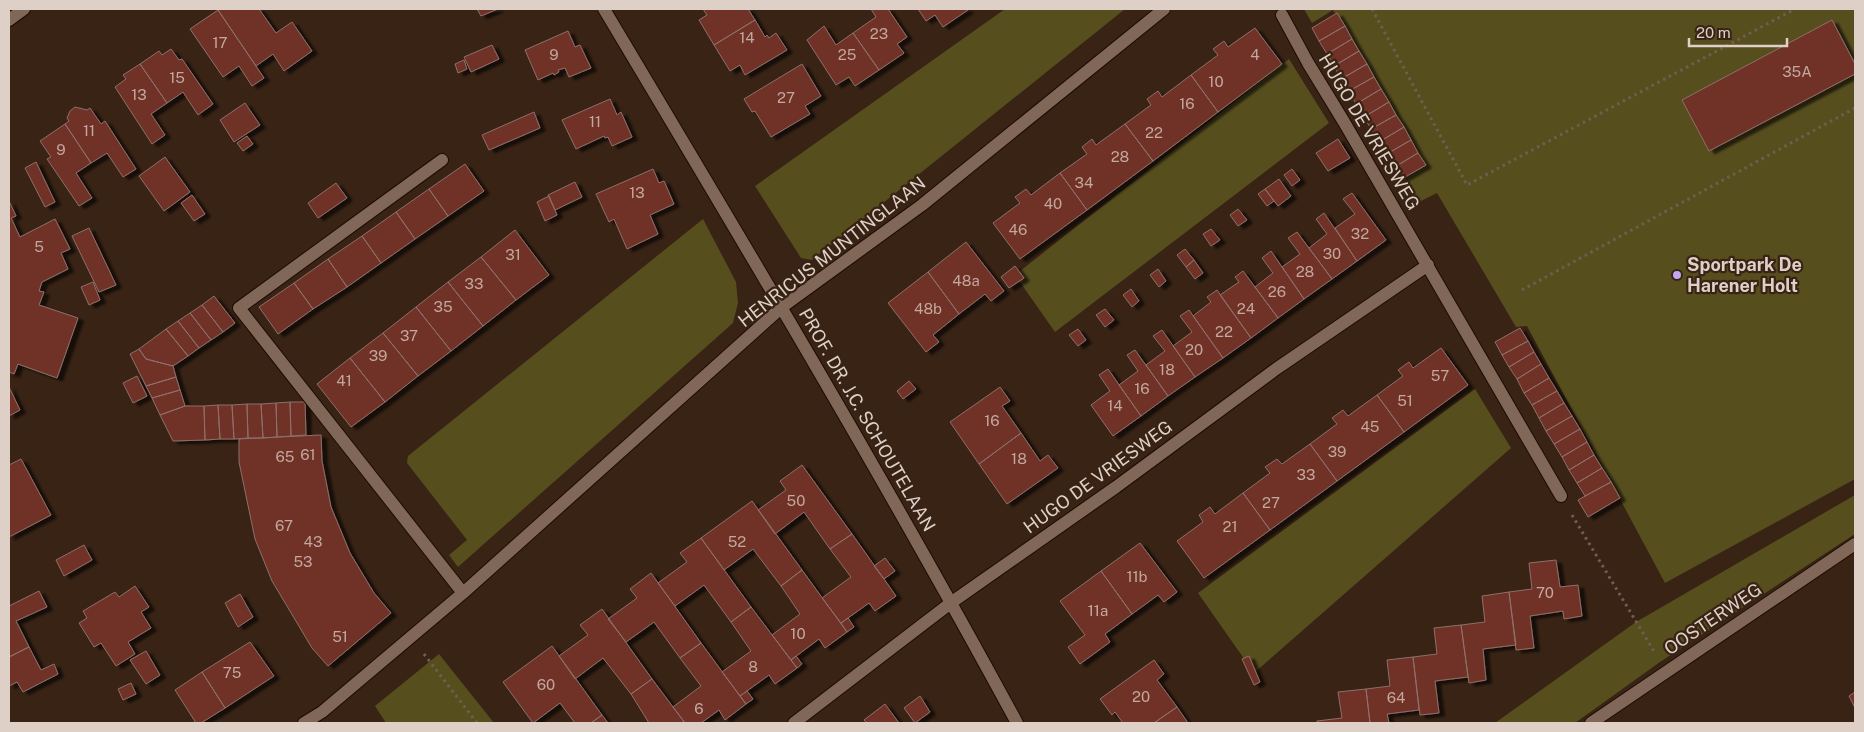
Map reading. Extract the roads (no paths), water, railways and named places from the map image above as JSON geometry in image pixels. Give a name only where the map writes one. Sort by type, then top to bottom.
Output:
[{"type":"street","points":[[9,20],[24,9]]},
{"type":"street","name":"PROF. DR. J.C. SCHOUTELAAN","points":[[604,9],[782,308],[952,602],[1017,723]]},
{"type":"street","name":"HENRICUS MUNTINGLAAN","points":[[304,723],[322,712],[463,592],[782,308],[922,205],[1164,9]]},
{"type":"street","name":"HUGO DE VRIESWEG","points":[[1282,15],[1308,64],[1349,130],[1561,496]]},
{"type":"street","points":[[442,160],[239,308],[463,592]]},
{"type":"street","name":"HUGO DE VRIESWEG","points":[[794,723],[952,602],[1116,487],[1276,369],[1428,265]]},
{"type":"street","name":"OOSTERWEG","points":[[1591,723],[1855,544]]},
{"type":"place","name":"Sportpark De Harener Holt","points":[[1677,275]]}]
